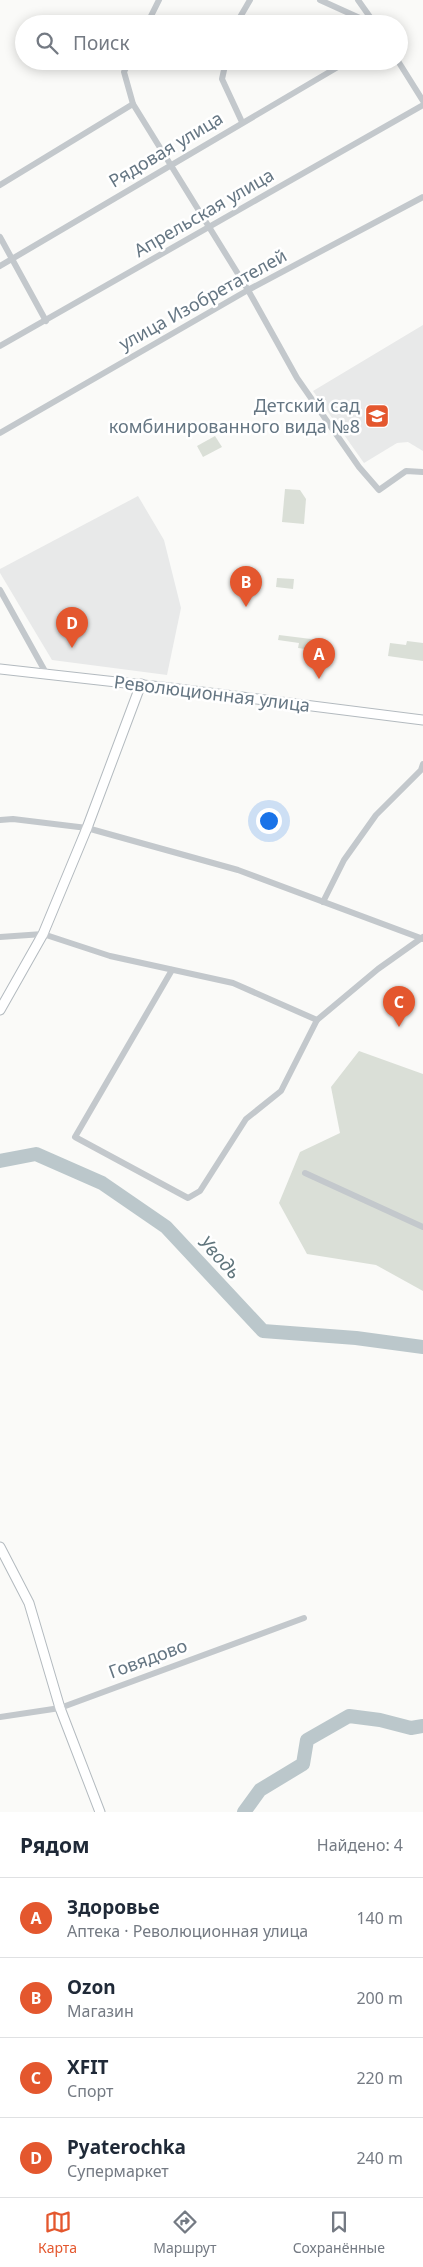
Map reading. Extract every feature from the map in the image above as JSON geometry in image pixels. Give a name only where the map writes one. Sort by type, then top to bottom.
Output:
[{"type":"main road","name":"Революционная улица","points":[[0,669],[141,684],[423,720]]},
{"type":"main road","points":[[0,1010],[43,934],[87,828],[141,684]]},
{"type":"main road","points":[[0,1550],[29,1603],[60,1708],[100,1812]]},
{"type":"street","points":[[152,15],[159,0]]},
{"type":"street","points":[[241,15],[250,0]]},
{"type":"street","points":[[320,0],[354,15]]},
{"type":"street","points":[[358,0],[368,15]]},
{"type":"street","points":[[125,70],[133,104],[248,290],[306,392],[359,466],[379,490],[406,471],[423,472]]},
{"type":"street","points":[[224,70],[222,79],[242,122]]},
{"type":"street","name":"Рядовая улица","points":[[0,266],[332,70]]},
{"type":"street","points":[[404,70],[423,101]]},
{"type":"street","points":[[0,185],[133,104]]},
{"type":"street","name":"Апрельская улица","points":[[0,346],[423,105]]},
{"type":"street","name":"улица Изобретателей","points":[[0,434],[248,290],[423,196]]},
{"type":"street","points":[[0,237],[46,321]]},
{"type":"street","points":[[0,590],[46,673]]},
{"type":"street","points":[[323,902],[344,860],[376,815],[421,770],[423,764]]},
{"type":"street","points":[[0,820],[13,819],[87,828],[238,870],[423,938]]},
{"type":"street","points":[[0,937],[43,934],[110,956],[233,983],[318,1020]]},
{"type":"street","points":[[172,970],[75,1137],[188,1198],[200,1191],[246,1119],[281,1091],[318,1020],[378,970],[423,938]]},
{"type":"street","points":[[305,1173],[423,1228]]},
{"type":"street","name":"Говядово","points":[[0,1717],[60,1708],[304,1618]]},
{"type":"shaded area","name":"Детский сад комбинированного вида №8","points":[[423,325],[423,451],[408,442],[397,443],[364,463],[313,391]]},
{"type":"shaded area","points":[[215,436],[222,447],[203,457],[197,446]]},
{"type":"shaded area","points":[[285,489],[300,490],[306,499],[304,524],[282,522]]},
{"type":"shaded area","points":[[138,496],[164,540],[181,608],[167,675],[52,660],[0,573],[0,569]]},
{"type":"shaded area","points":[[277,578],[294,579],[293,589],[276,587]]},
{"type":"shaded area","points":[[279,635],[319,640],[318,651],[298,648],[299,643],[278,640]]},
{"type":"shaded area","points":[[407,641],[423,643],[423,661],[388,656],[390,643],[406,645]]},
{"type":"shaded area","points":[[359,1051],[423,1074],[423,1291],[376,1265],[307,1254],[279,1203],[300,1152],[340,1133],[331,1087]]},
{"type":"waterway","name":"Уводь","points":[[0,1161],[36,1154],[102,1183],[166,1227],[263,1331],[356,1338],[423,1347]]},
{"type":"waterway","points":[[244,1812],[260,1790],[303,1764],[307,1740],[349,1716],[380,1720],[411,1728],[423,1726]]},
{"type":"place","name":"Детский сад комбинированного вида №8","points":[[377,416]]},
{"type":"place","name":"Ozon","points":[[246,607]]},
{"type":"place","name":"Pyaterochka","points":[[72,648]]},
{"type":"place","name":"Здоровье","points":[[319,679]]},
{"type":"place","name":"XFIT","points":[[399,1027]]}]
